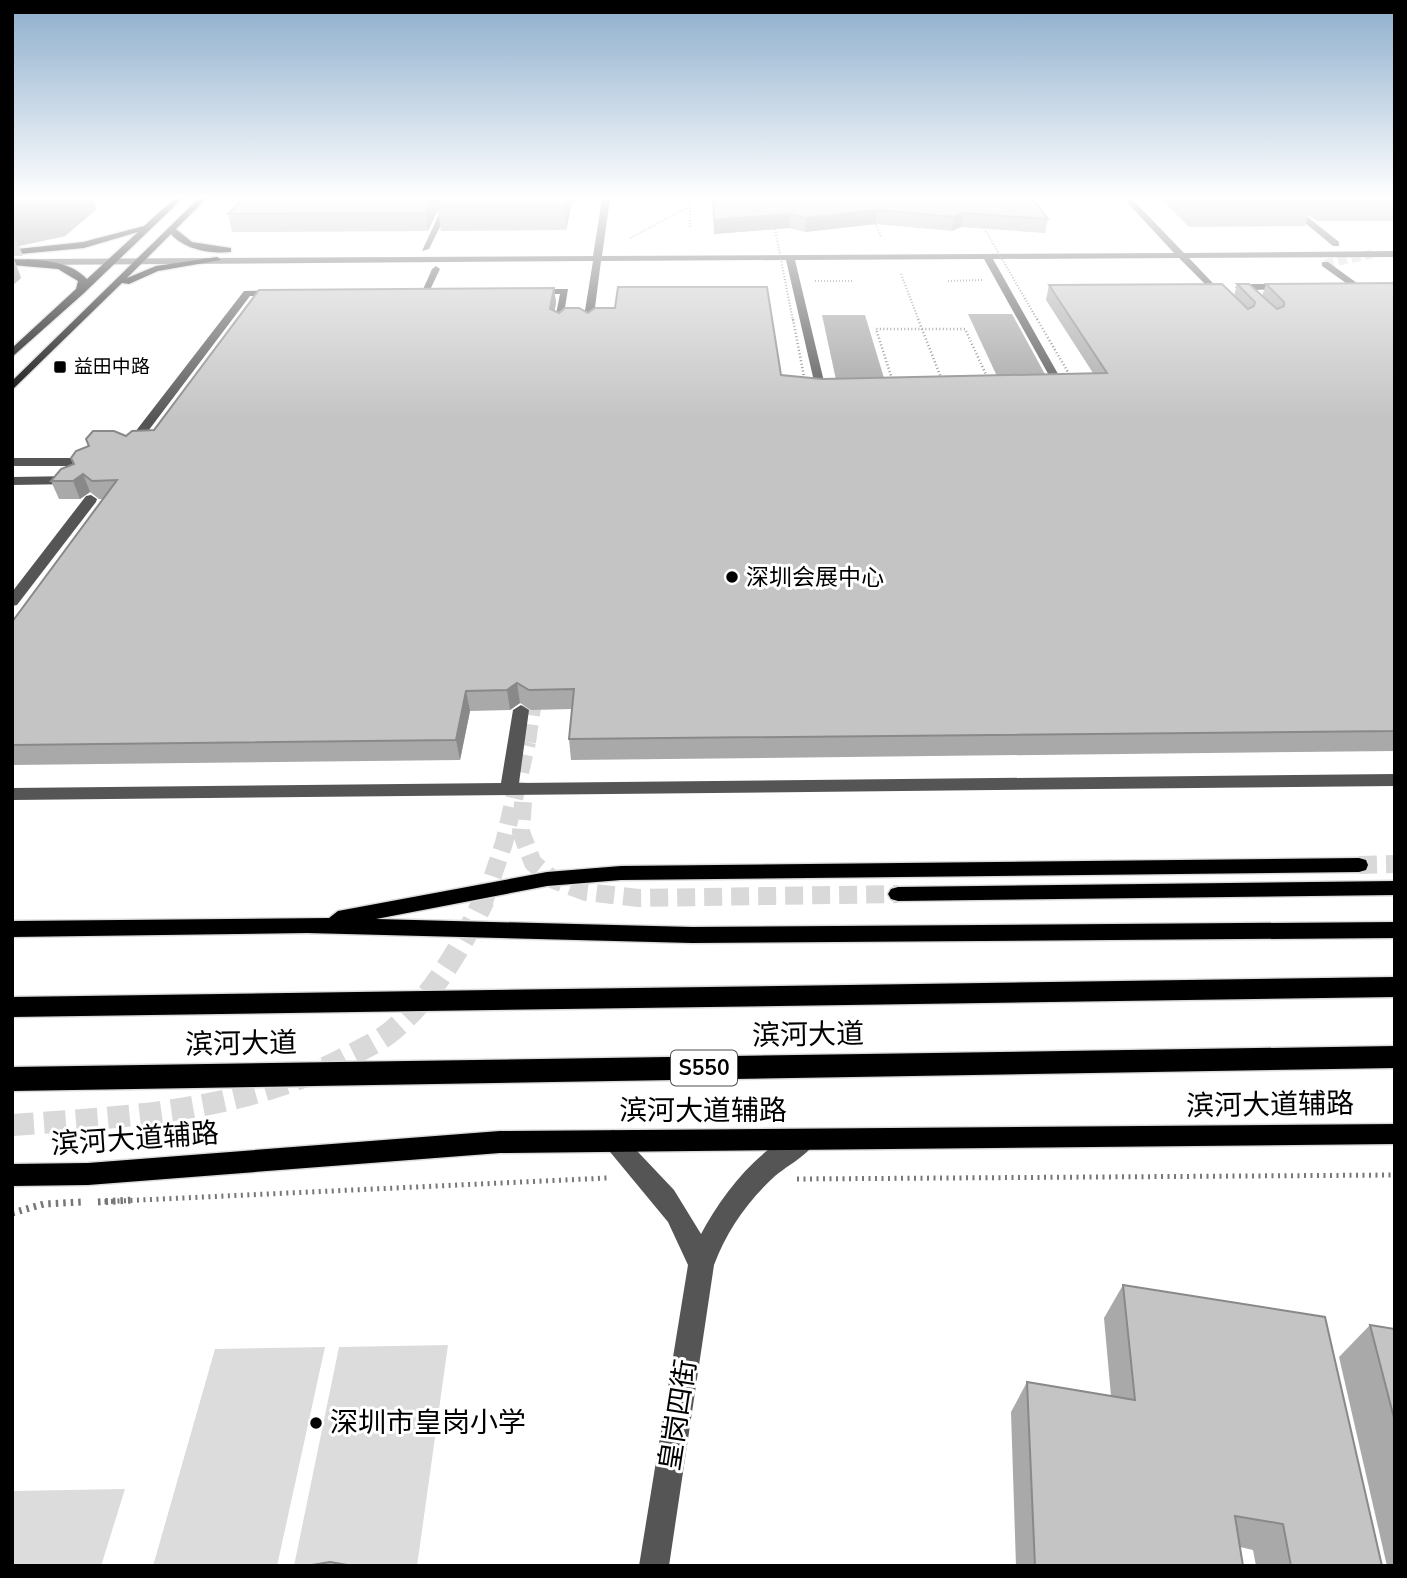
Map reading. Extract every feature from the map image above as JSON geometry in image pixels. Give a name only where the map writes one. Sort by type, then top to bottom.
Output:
[{"type":"highway","name":"滨河大道","points":[[12,1007],[1395,987]]},
{"type":"highway","name":"滨河大道","points":[[12,1079],[1395,1057]]},
{"type":"main road","points":[[74,273],[83,281],[80,292]]},
{"type":"main road","points":[[12,354],[100,273]]},
{"type":"main road","points":[[12,387],[128,273]]},
{"type":"main road","points":[[108,293],[146,273]]},
{"type":"main road","points":[[307,925],[547,879],[621,873],[1360,865]]},
{"type":"main road","points":[[898,894],[1395,888]]},
{"type":"main road","points":[[12,929],[307,925],[678,934],[1395,930]]},
{"type":"main road","name":"滨河大道辅路","points":[[16,1176],[88,1174],[500,1142],[1395,1134]]},
{"type":"street","points":[[425,292],[434,273]]},
{"type":"street","points":[[588,323],[596,273]]},
{"type":"street","points":[[797,273],[827,390],[807,390]]},
{"type":"street","points":[[992,273],[1061,388]]},
{"type":"street","points":[[1197,273],[1234,310]]},
{"type":"street","points":[[1337,273],[1356,286]]},
{"type":"street","points":[[1256,303],[1240,287],[1292,286]]},
{"type":"street","points":[[1331,286],[1369,286]]},
{"type":"street","points":[[514,291],[565,291],[559,324]]},
{"type":"street","points":[[411,292],[437,292]]},
{"type":"street","points":[[130,448],[247,293],[288,293]]},
{"type":"street","points":[[1047,388],[1077,388]]},
{"type":"street","points":[[12,462],[89,462]]},
{"type":"street","points":[[12,481],[74,480]]},
{"type":"street","points":[[12,602],[91,499]]},
{"type":"street","points":[[509,789],[521,710]]},
{"type":"street","points":[[12,794],[1395,780]]},
{"type":"street","name":"皇岗四街","points":[[654,1566],[701,1265],[710,1239],[739,1193],[760,1171],[804,1140]]},
{"type":"street","points":[[613,1141],[678,1215],[695,1244],[701,1265]]},
{"type":"path","points":[[783,273],[807,390]]},
{"type":"path","points":[[900,273],[945,389]]},
{"type":"path","points":[[1010,273],[1077,388]]},
{"type":"path","points":[[948,281],[988,280]]},
{"type":"path","points":[[812,281],[852,281]]},
{"type":"path","points":[[895,389],[876,329],[965,329],[992,388]]},
{"type":"path","points":[[795,1179],[1395,1175]]},
{"type":"path","points":[[12,1213],[44,1204],[607,1178]]},
{"type":"shaded area","points":[[968,314],[1012,314],[1052,387],[1002,387]]},
{"type":"shaded area","points":[[822,315],[865,315],[887,388],[838,389]]},
{"type":"shaded area","points":[[448,1345],[417,1566],[294,1566],[339,1347]]},
{"type":"shaded area","points":[[325,1347],[277,1566],[153,1566],[215,1349]]},
{"type":"shaded area","points":[[125,1489],[101,1566],[12,1566],[12,1491]]},
{"type":"building","name":"深圳会展中心","points":[[1395,283],[1395,731],[569,739],[574,689],[529,690],[517,683],[507,690],[466,691],[456,740],[12,745],[12,622],[117,480],[92,481],[83,474],[73,481],[51,481],[61,469],[74,464],[71,458],[76,451],[89,446],[86,439],[93,431],[114,431],[126,436],[132,431],[154,430],[259,290],[554,288],[550,309],[559,313],[565,308],[579,308],[588,313],[595,308],[615,308],[618,287],[767,287],[781,375],[822,379],[1107,373],[1049,285],[1222,284],[1248,309],[1254,306],[1255,302],[1237,284],[1249,284],[1277,309],[1284,306],[1284,302],[1266,284]]},
{"type":"building","points":[[1123,1285],[1325,1317],[1382,1566],[1291,1566],[1283,1524],[1235,1516],[1243,1566],[1035,1566],[1027,1382],[1135,1400]]},
{"type":"building","points":[[1370,1325],[1395,1329],[1395,1422]]},
{"type":"building","points":[[330,1562],[353,1566],[306,1566]]},
{"type":"tunnel","points":[[527,742],[535,687]]},
{"type":"tunnel","points":[[484,902],[504,843],[527,742]]},
{"type":"tunnel","points":[[523,802],[521,832],[533,863],[554,880],[586,892],[639,898],[898,894]]},
{"type":"tunnel","points":[[1359,865],[1395,864]]},
{"type":"tunnel","points":[[12,1125],[139,1115],[223,1101],[264,1091],[343,1059],[388,1034],[421,1002],[456,953],[484,900]]},
{"type":"place","name":"益田中路","points":[[60,367]]},
{"type":"place","name":"深圳会展中心","points":[[732,577]]},
{"type":"place","name":"深圳市皇岗小学","points":[[316,1423]]}]
